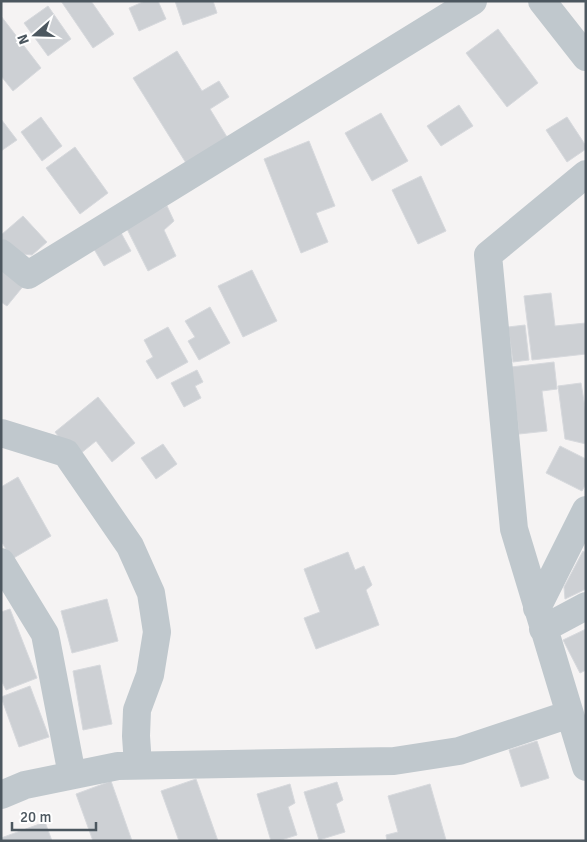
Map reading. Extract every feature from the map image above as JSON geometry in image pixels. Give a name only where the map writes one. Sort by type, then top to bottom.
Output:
[{"type":"street","points":[[1,253],[28,275],[474,1]]},
{"type":"street","points":[[542,1],[586,57]]},
{"type":"street","points":[[586,174],[488,255],[514,530],[586,766]]},
{"type":"street","points":[[1,433],[66,453],[130,546],[151,593],[157,632],[150,676],[136,710],[138,765]]},
{"type":"street","points":[[540,618],[586,510]]},
{"type":"street","points":[[1,562],[45,634],[72,775]]},
{"type":"street","points":[[540,618],[586,606]]},
{"type":"street","points":[[1,795],[25,785],[118,766],[394,761],[459,751],[570,714]]},
{"type":"building","points":[[61,1],[91,1],[114,34],[93,48]]},
{"type":"building","points":[[145,1],[158,1],[166,19],[139,31],[129,8]]},
{"type":"building","points":[[175,1],[213,1],[217,13],[183,25]]},
{"type":"building","points":[[48,6],[71,39],[48,56],[24,23]]},
{"type":"building","points":[[1,16],[41,68],[13,91],[1,76]]},
{"type":"building","points":[[498,29],[538,83],[507,107],[466,53]]},
{"type":"building","points":[[177,51],[202,91],[219,81],[229,97],[210,109],[227,137],[186,163],[133,78]]},
{"type":"building","points":[[459,105],[473,126],[441,146],[427,126]]},
{"type":"building","points":[[381,113],[408,161],[372,181],[345,133]]},
{"type":"building","points":[[41,117],[62,146],[42,161],[21,132]]},
{"type":"building","points":[[567,117],[586,146],[586,149],[567,162],[546,130]]},
{"type":"building","points":[[1,119],[17,140],[1,151]]},
{"type":"building","points":[[309,141],[335,206],[316,213],[328,242],[301,253],[264,159]]},
{"type":"building","points":[[75,147],[108,193],[80,214],[46,168]]},
{"type":"building","points":[[421,176],[446,231],[418,244],[392,190]]},
{"type":"building","points":[[167,206],[174,221],[164,230],[176,256],[148,271],[126,227]]},
{"type":"building","points":[[23,216],[47,242],[32,255],[14,253],[1,238],[1,235]]},
{"type":"building","points":[[119,229],[131,251],[104,266],[91,244]]},
{"type":"building","points":[[1,267],[25,284],[7,306],[1,302]]},
{"type":"building","points":[[252,270],[277,321],[243,337],[218,286]]},
{"type":"building","points":[[551,293],[555,326],[586,323],[586,354],[532,360],[524,296]]},
{"type":"building","points":[[210,307],[230,343],[199,360],[188,341],[195,337],[185,321]]},
{"type":"building","points":[[525,325],[529,360],[513,362],[508,327]]},
{"type":"building","points":[[168,327],[188,362],[157,379],[146,361],[153,357],[144,340]]},
{"type":"building","points":[[554,362],[557,389],[542,391],[547,431],[519,434],[511,367]]},
{"type":"building","points":[[197,370],[203,382],[195,386],[201,398],[184,407],[171,383]]},
{"type":"building","points":[[581,383],[586,413],[586,444],[565,439],[558,386]]},
{"type":"building","points":[[98,397],[135,443],[112,462],[96,441],[75,458],[55,432]]},
{"type":"building","points":[[163,444],[177,464],[156,479],[141,458]]},
{"type":"building","points":[[560,446],[586,459],[586,484],[582,491],[546,473]]},
{"type":"building","points":[[18,477],[51,536],[12,559],[1,541],[1,487]]},
{"type":"building","points":[[583,551],[586,553],[586,589],[565,599],[564,587]]},
{"type":"building","points":[[348,552],[355,570],[364,566],[372,585],[366,590],[379,625],[316,649],[304,618],[320,612],[304,569]]},
{"type":"building","points":[[107,599],[118,641],[72,653],[61,611]]},
{"type":"building","points":[[10,609],[37,678],[6,690],[1,680],[1,612]]},
{"type":"building","points":[[586,629],[586,670],[580,673],[563,640]]},
{"type":"building","points":[[100,665],[112,724],[83,730],[73,671]]},
{"type":"building","points":[[30,686],[49,737],[19,747],[1,697]]},
{"type":"building","points":[[537,741],[549,778],[521,787],[509,750]]},
{"type":"building","points":[[196,779],[218,841],[179,841],[161,791]]},
{"type":"building","points":[[111,781],[132,841],[93,841],[76,794]]},
{"type":"building","points":[[337,782],[343,800],[336,804],[345,832],[319,840],[304,792]]},
{"type":"building","points":[[290,784],[295,803],[288,807],[297,835],[278,841],[271,841],[257,794]]},
{"type":"building","points":[[430,784],[446,840],[387,841],[386,835],[398,832],[388,796]]},
{"type":"building","points":[[45,822],[52,841],[1,841],[1,838]]}]
